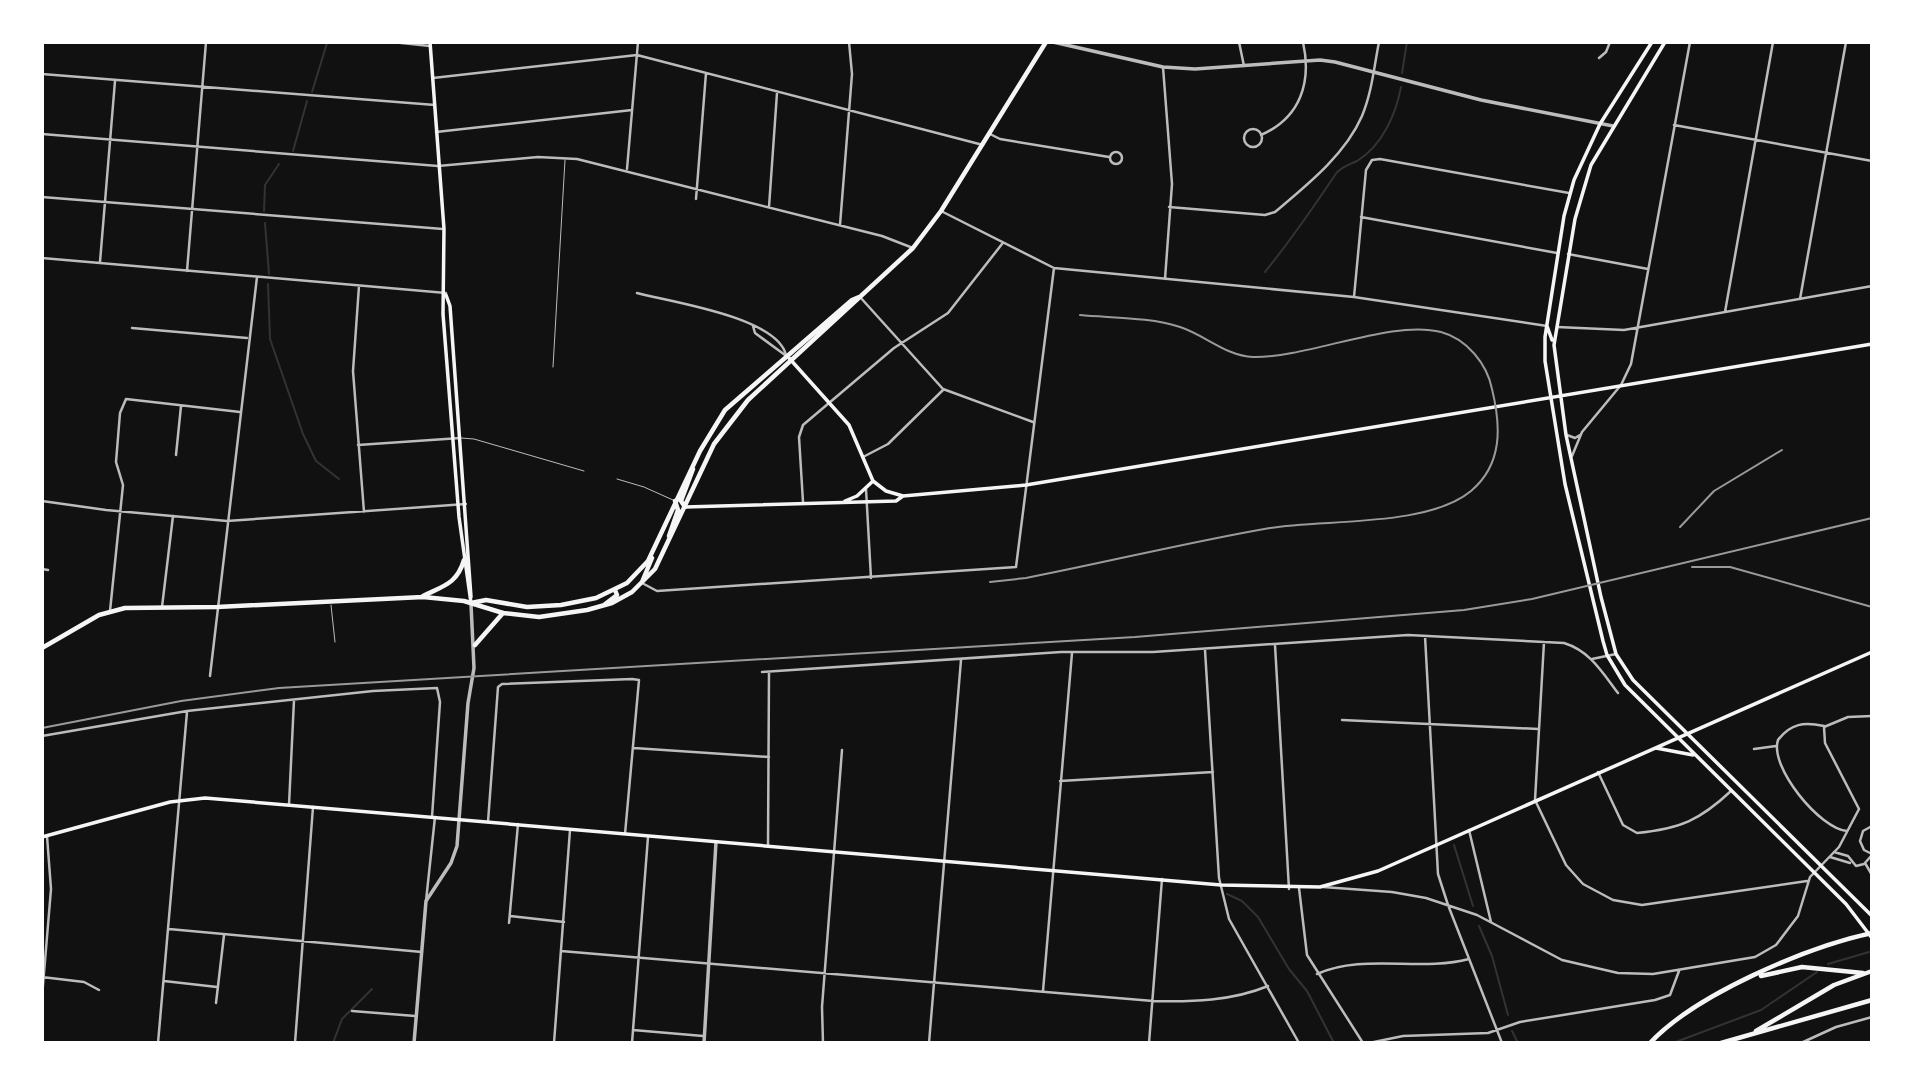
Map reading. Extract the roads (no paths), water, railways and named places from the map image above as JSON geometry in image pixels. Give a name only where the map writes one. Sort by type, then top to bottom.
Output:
[{"type":"main road","points":[[42,648],[110,611],[330,599],[423,597],[471,603],[503,613],[538,617],[604,606],[624,597],[655,569],[709,452],[724,429],[748,400],[914,248],[990,134],[1045,42]]},
{"type":"main road","points":[[1652,42],[1600,124],[1570,193],[1558,253],[1547,326],[1545,361],[1567,493],[1607,655],[1625,685],[1858,917],[1872,938]]},
{"type":"main road","points":[[1554,345],[1568,254],[1587,177],[1613,126],[1665,42]]},
{"type":"main road","points":[[430,44],[443,229],[446,293],[443,314],[458,505],[471,603]]},
{"type":"main road","points":[[446,293],[450,306],[467,504],[471,603]]},
{"type":"main road","points":[[642,583],[654,549],[693,465],[725,410],[852,300],[860,297]]},
{"type":"main road","points":[[1547,326],[1554,345],[1571,459],[1616,654],[1633,680],[1872,916]]},
{"type":"main road","points":[[786,356],[831,402],[853,431],[873,481],[886,491],[904,496],[1026,485],[1872,344]]},
{"type":"main road","points":[[685,507],[681,501],[693,465]]},
{"type":"main road","points":[[842,501],[866,489],[873,481]]},
{"type":"main road","points":[[685,507],[896,501],[904,496]]},
{"type":"main road","points":[[670,540],[670,529],[678,510],[676,501]]},
{"type":"main road","points":[[471,603],[486,600],[527,607],[551,606],[596,598],[615,590],[638,574],[654,549]]},
{"type":"main road","points":[[423,597],[452,583],[464,560]]},
{"type":"main road","points":[[604,606],[617,595],[615,590]]},
{"type":"main road","points":[[475,645],[503,613]]},
{"type":"main road","points":[[45,836],[179,800],[205,798],[1220,885],[1320,887],[1378,872],[1872,652]]},
{"type":"main road","points":[[1654,747],[1695,755]]},
{"type":"main road","points":[[1650,1043],[1685,1013],[1797,955],[1872,933]]},
{"type":"main road","points":[[1752,978],[1802,967],[1864,973]]},
{"type":"main road","points":[[1749,1035],[1834,985],[1872,971]]},
{"type":"main road","points":[[1721,1043],[1871,1000]]},
{"type":"street","points":[[187,271],[206,42]]},
{"type":"street","points":[[393,42],[430,44]]},
{"type":"street","points":[[627,169],[638,42]]},
{"type":"street","points":[[840,225],[852,74],[849,42]]},
{"type":"street","points":[[1052,42],[1163,67],[1195,69],[1306,61],[1335,62],[1481,100],[1613,126]]},
{"type":"street","points":[[1239,42],[1244,66]]},
{"type":"street","points":[[1261,135],[1284,122],[1299,104],[1306,83],[1303,42]]},
{"type":"street","points":[[1169,207],[1265,215],[1275,212],[1318,173],[1354,132],[1367,101],[1379,42]]},
{"type":"street","points":[[1599,58],[1606,52],[1610,42]]},
{"type":"street","points":[[1566,435],[1575,438],[1582,432],[1621,385],[1631,364],[1690,42]]},
{"type":"street","points":[[1725,312],[1773,42]]},
{"type":"street","points":[[1800,299],[1846,42]]},
{"type":"street","points":[[433,78],[637,55],[983,145]]},
{"type":"street","points":[[1163,67],[1172,167],[1166,279]]},
{"type":"street","points":[[696,199],[706,73]]},
{"type":"street","points":[[42,74],[435,105]]},
{"type":"street","points":[[100,262],[115,80]]},
{"type":"street","points":[[769,207],[778,93]]},
{"type":"street","points":[[436,132],[632,110]]},
{"type":"street","points":[[1674,125],[1872,161]]},
{"type":"street","points":[[1250,130],[1261,135],[1260,143],[1255,146],[1245,142],[1245,134],[1250,130]]},
{"type":"street","points":[[42,134],[438,166],[520,158],[565,158],[627,169],[840,225],[914,248]]},
{"type":"street","points":[[990,134],[1000,139],[1109,157]]},
{"type":"street","points":[[1354,297],[1366,170],[1370,162],[1377,159],[1570,193]]},
{"type":"street","points":[[42,197],[443,229]]},
{"type":"street","points":[[941,211],[1054,268],[1354,297],[1547,326]]},
{"type":"street","points":[[1361,217],[1558,253]]},
{"type":"street","points":[[803,502],[801,428],[902,343],[948,313],[1003,243]]},
{"type":"street","points":[[1568,254],[1649,269]]},
{"type":"street","points":[[42,258],[446,293]]},
{"type":"street","points":[[642,583],[657,591],[1016,567],[1054,268]]},
{"type":"street","points":[[210,676],[257,277]]},
{"type":"street","points":[[359,286],[353,361],[364,512]]},
{"type":"street","points":[[1557,327],[1609,330],[1639,327],[1872,286]]},
{"type":"street","points":[[636,293],[753,326],[777,339],[786,356]]},
{"type":"street","points":[[860,297],[943,389],[1033,422]]},
{"type":"street","points":[[753,326],[755,333],[786,356]]},
{"type":"street","points":[[132,328],[248,338]]},
{"type":"street","points":[[863,457],[888,444],[943,389]]},
{"type":"street","points":[[110,611],[123,485],[117,462],[120,413],[126,399],[240,412]]},
{"type":"street","points":[[176,455],[181,405]]},
{"type":"street","points":[[1571,459],[1582,432]]},
{"type":"street","points":[[359,445],[461,438]]},
{"type":"street","points":[[866,489],[871,578]]},
{"type":"street","points":[[42,501],[227,521],[467,504]]},
{"type":"street","points":[[162,607],[173,516]]},
{"type":"street","points":[[42,569],[48,570]]},
{"type":"street","points":[[426,901],[454,859],[475,645],[471,603]]},
{"type":"street","points":[[1425,636],[1438,874],[1502,1043]]},
{"type":"street","points":[[762,672],[1072,653],[1205,649],[1425,636],[1544,642],[1576,647],[1592,659],[1618,693]]},
{"type":"street","points":[[1544,642],[1535,800],[1566,865],[1583,884],[1613,900],[1642,905],[1808,881]]},
{"type":"street","points":[[1275,645],[1289,888]]},
{"type":"street","points":[[1205,649],[1220,885],[1229,919],[1299,1043]]},
{"type":"street","points":[[1043,992],[1072,653]]},
{"type":"street","points":[[1592,659],[1616,654]]},
{"type":"street","points":[[929,1043],[961,660]]},
{"type":"street","points":[[768,846],[769,672]]},
{"type":"street","points":[[488,822],[498,687],[502,684],[639,680],[625,834]]},
{"type":"street","points":[[42,736],[187,711],[392,689],[439,689],[434,817],[414,1043]]},
{"type":"street","points":[[289,805],[294,699]]},
{"type":"street","points":[[158,1043],[187,711]]},
{"type":"street","points":[[1847,831],[1827,822],[1802,798],[1779,763],[1776,746],[1782,734],[1800,723],[1824,727],[1849,717],[1872,716]]},
{"type":"street","points":[[1342,720],[1538,729]]},
{"type":"street","points":[[1320,887],[1392,892],[1448,905],[1491,922],[1542,951],[1586,967],[1636,975],[1755,957],[1776,945],[1793,925],[1813,872],[1835,852],[1859,809],[1825,743],[1824,727]]},
{"type":"street","points":[[1754,749],[1776,746]]},
{"type":"street","points":[[634,748],[769,757]]},
{"type":"street","points":[[823,1043],[825,974],[842,750]]},
{"type":"street","points":[[1060,781],[1213,772]]},
{"type":"street","points":[[1598,772],[1623,825],[1637,833],[1689,823],[1710,812],[1731,791]]},
{"type":"street","points":[[295,1043],[313,807]]},
{"type":"street","points":[[509,923],[518,824]]},
{"type":"street","points":[[1830,857],[1856,866],[1865,863],[1872,854],[1864,850],[1860,841],[1863,831],[1872,826]]},
{"type":"street","points":[[554,1043],[570,829]]},
{"type":"street","points":[[1469,830],[1491,922]]},
{"type":"street","points":[[42,997],[51,889],[45,836]]},
{"type":"street","points":[[632,1043],[648,836]]},
{"type":"street","points":[[704,1043],[716,842]]},
{"type":"street","points":[[1835,852],[1848,856],[1851,863]]},
{"type":"street","points":[[1846,861],[1848,856]]},
{"type":"street","points":[[1865,863],[1872,875]]},
{"type":"street","points":[[1149,1043],[1162,879]]},
{"type":"street","points":[[1299,888],[1307,955],[1363,1043]]},
{"type":"street","points":[[510,916],[564,922]]},
{"type":"street","points":[[169,929],[422,953]]},
{"type":"street","points":[[216,1003],[224,935]]},
{"type":"street","points":[[561,951],[1153,1001],[1202,1001],[1238,995],[1268,986]]},
{"type":"street","points":[[1317,974],[1329,969],[1353,966],[1438,964],[1469,959]]},
{"type":"street","points":[[1369,1043],[1403,1036],[1497,1031],[1523,1021],[1664,998],[1675,989],[1679,970]]},
{"type":"street","points":[[43,977],[84,982],[99,990]]},
{"type":"street","points":[[164,981],[218,988]]},
{"type":"street","points":[[352,1011],[416,1017]]},
{"type":"street","points":[[1801,1043],[1836,1027],[1872,1017]]},
{"type":"street","points":[[633,1030],[704,1037]]},
{"type":"lane","points":[[553,367],[565,158]]},
{"type":"lane","points":[[461,438],[474,439],[584,471]]},
{"type":"lane","points":[[617,480],[644,486],[676,501]]},
{"type":"lane","points":[[330,599],[335,642]]},
{"type":"waterway","points":[[1402,73],[1407,42]]},
{"type":"waterway","points":[[312,92],[327,43]]},
{"type":"waterway","points":[[1265,272],[1337,172],[1366,155],[1381,138],[1396,108],[1401,87]]},
{"type":"waterway","points":[[293,151],[307,101]]},
{"type":"waterway","points":[[264,211],[265,185],[279,164]]},
{"type":"waterway","points":[[265,223],[269,274]]},
{"type":"waterway","points":[[268,284],[270,339],[303,434],[316,461],[339,479]]},
{"type":"waterway","points":[[1454,845],[1473,906]]},
{"type":"waterway","points":[[1227,894],[1242,901],[1258,917],[1289,969],[1307,991],[1334,1043]]},
{"type":"waterway","points":[[1479,926],[1492,956],[1508,1015]]},
{"type":"waterway","points":[[1828,964],[1869,952]]},
{"type":"waterway","points":[[1673,1043],[1761,1010],[1817,972]]},
{"type":"waterway","points":[[333,1043],[342,1019],[372,989]]},
{"type":"waterway","points":[[1512,1031],[1518,1043]]},
{"type":"railway","points":[[990,582],[1026,578],[1270,528],[1375,520],[1429,511],[1452,503],[1471,491],[1489,469],[1494,457],[1497,417],[1486,371],[1474,354],[1450,335],[1421,329],[1399,331],[1374,334],[1299,352],[1253,357],[1234,353],[1168,324],[1080,315]]},
{"type":"railway","points":[[1680,527],[1714,491],[1782,450]]},
{"type":"railway","points":[[42,728],[181,701],[279,688],[1135,637],[1464,610],[1532,599],[1872,518]]},
{"type":"railway","points":[[1692,567],[1730,567],[1872,607]]}]
